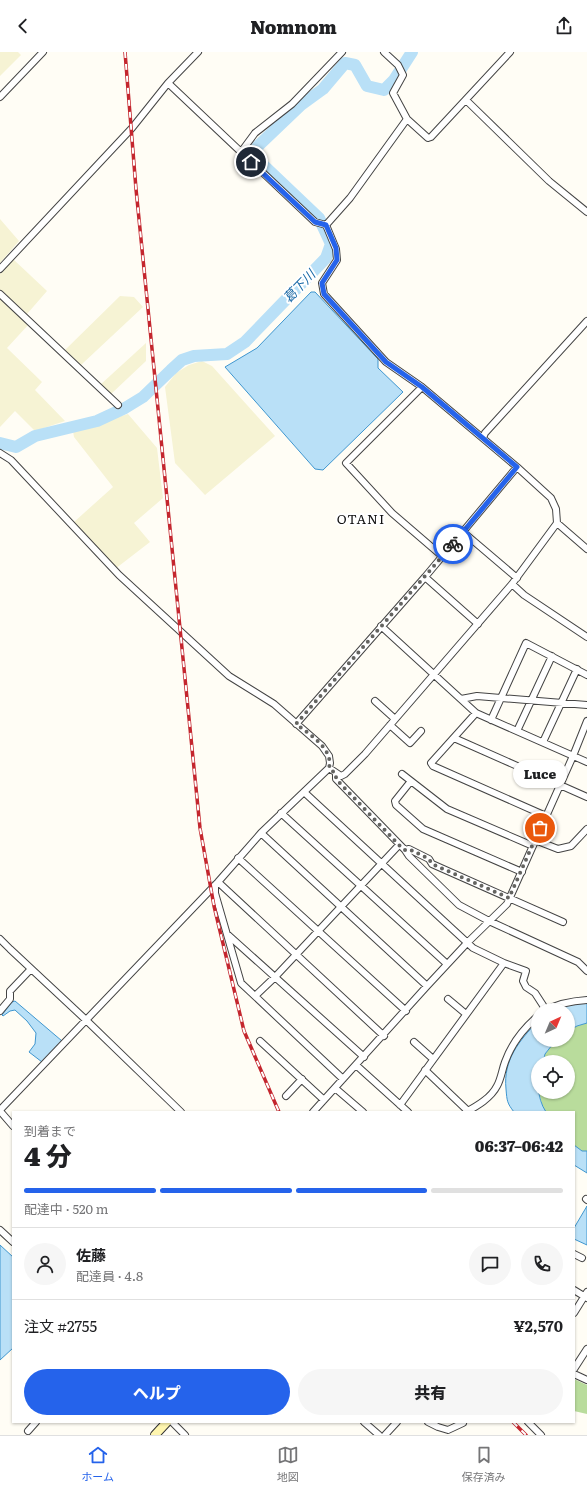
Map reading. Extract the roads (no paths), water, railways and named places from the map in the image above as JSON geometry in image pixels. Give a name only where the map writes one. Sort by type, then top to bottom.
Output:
[{"type":"street","points":[[0,97],[43,52]]},
{"type":"street","points":[[0,270],[132,128],[168,83],[198,52]]},
{"type":"street","points":[[241,152],[255,133],[292,104],[342,52]]},
{"type":"street","points":[[384,52],[398,65],[403,75],[393,93],[407,119],[428,138],[431,137],[510,52]]},
{"type":"street","points":[[168,83],[315,222],[326,225]]},
{"type":"street","points":[[466,100],[549,181],[587,212]]},
{"type":"street","points":[[326,225],[350,198],[407,119]]},
{"type":"street","points":[[326,225],[336,248],[337,260],[322,283],[324,294],[386,362],[422,387],[517,467],[551,498],[556,509],[557,523],[512,584],[390,725],[345,774],[341,776],[329,768]]},
{"type":"street","points":[[0,294],[118,405]]},
{"type":"street","points":[[483,438],[485,433],[587,321]]},
{"type":"street","points":[[422,387],[346,463],[392,513],[442,556]]},
{"type":"street","points":[[0,453],[11,460],[118,575],[229,676],[274,704],[322,746],[329,756],[330,763],[329,768],[281,812],[216,883],[0,1111],[12,1125]]},
{"type":"street","points":[[296,724],[464,532],[517,467]]},
{"type":"street","points":[[557,523],[587,549]]},
{"type":"street","points":[[464,532],[517,578]]},
{"type":"street","points":[[425,577],[478,624]]},
{"type":"street","points":[[512,584],[524,595],[587,637]]},
{"type":"street","points":[[381,626],[476,713],[587,762]]},
{"type":"street","points":[[491,720],[526,643],[587,675]]},
{"type":"street","points":[[517,731],[552,656]]},
{"type":"street","points":[[544,742],[577,669]]},
{"type":"street","points":[[461,699],[477,696],[532,699],[587,705]]},
{"type":"street","points":[[375,701],[395,719]]},
{"type":"street","points":[[476,713],[431,763],[433,766],[546,816]]},
{"type":"street","points":[[316,1111],[324,1100],[384,1036],[447,964],[507,904],[587,721]]},
{"type":"street","points":[[390,725],[410,743],[421,731]]},
{"type":"street","points":[[454,738],[587,797]]},
{"type":"street","points":[[336,774],[336,779],[458,905],[578,962],[587,971]]},
{"type":"street","points":[[402,774],[447,809],[534,843],[558,849],[571,846],[587,829]]},
{"type":"street","points":[[411,781],[395,801],[396,805],[423,829],[522,872]]},
{"type":"street","points":[[304,792],[473,948],[504,963],[526,971],[523,981],[526,987],[535,993],[541,1003]]},
{"type":"street","points":[[281,812],[360,886],[447,964]]},
{"type":"street","points":[[261,833],[427,986]]},
{"type":"street","points":[[255,996],[296,955],[399,845]]},
{"type":"street","points":[[405,850],[409,849],[429,859],[432,864],[563,922]]},
{"type":"street","points":[[238,858],[406,1010]]},
{"type":"street","points":[[216,883],[214,893],[241,984],[344,1079]]},
{"type":"street","points":[[216,883],[384,1036]]},
{"type":"street","points":[[227,934],[364,1057]]},
{"type":"street","points":[[0,939],[180,1111]]},
{"type":"street","points":[[400,1105],[504,963]]},
{"type":"street","points":[[0,1011],[10,999],[10,991],[31,969]]},
{"type":"street","points":[[448,998],[466,1014]]},
{"type":"street","points":[[565,1003],[587,1000]]},
{"type":"street","points":[[469,1111],[492,1093],[497,1086],[512,1047],[531,1024]]},
{"type":"street","points":[[260,1041],[324,1100]]},
{"type":"street","points":[[414,1042],[433,1059]]},
{"type":"street","points":[[356,1065],[407,1111]]},
{"type":"street","points":[[425,1070],[467,1111]]},
{"type":"street","points":[[286,1096],[302,1079]]},
{"type":"street","points":[[336,1088],[362,1111]]},
{"type":"street","points":[[0,1230],[12,1240]]},
{"type":"street","points":[[575,1254],[582,1258]]},
{"type":"street","points":[[575,1290],[586,1296],[575,1312]]},
{"type":"street","points":[[575,1367],[587,1349]]},
{"type":"street","points":[[575,1374],[587,1380]]},
{"type":"street","points":[[28,1431],[35,1423]]},
{"type":"street","points":[[155,1435],[166,1423]]},
{"type":"street","points":[[173,1423],[185,1435]]},
{"type":"street","points":[[365,1423],[379,1435]]},
{"type":"street","points":[[385,1435],[396,1423]]},
{"type":"street","points":[[430,1423],[448,1430],[463,1423]]},
{"type":"street","points":[[529,1423],[542,1435]]},
{"type":"water","points":[[311,292],[315,292],[378,359],[378,368],[403,392],[323,470],[315,469],[225,367],[257,348]]},
{"type":"water","points":[[15,1001],[62,1041],[42,1062],[29,1052],[35,1044],[36,1033],[27,1021],[15,1010],[10,1011],[3,1016],[2,1015],[12,1002]]},
{"type":"water","points":[[587,1002],[587,1023],[575,1027],[575,1004]]},
{"type":"water","points":[[531,1029],[531,1047],[550,1047],[545,1055],[531,1055],[531,1099],[541,1099],[546,1111],[513,1111],[507,1099],[507,1069],[519,1044]]},
{"type":"water","points":[[575,1146],[582,1151],[587,1151],[587,1173],[575,1166]]},
{"type":"water","points":[[587,1206],[587,1245],[575,1239],[575,1226]]},
{"type":"water","points":[[0,1245],[12,1256],[12,1349],[0,1360]]},
{"type":"waterway","name":"葛下川","points":[[0,443],[16,447],[35,436],[97,421],[125,408],[143,397],[182,360],[194,356],[227,354],[245,342],[326,258],[331,244],[319,218],[258,160],[257,147],[301,105],[323,89],[345,63],[355,65],[367,86],[384,90],[394,80],[412,52]]},
{"type":"railway","points":[[125,52],[136,189],[200,828],[214,906],[244,1031],[279,1111]]},
{"type":"railway","points":[[514,1423],[526,1435]]},
{"type":"place","name":"Luce","points":[[540,828]]},
{"type":"district","name":"OTANI","points":[[361,519]]}]
